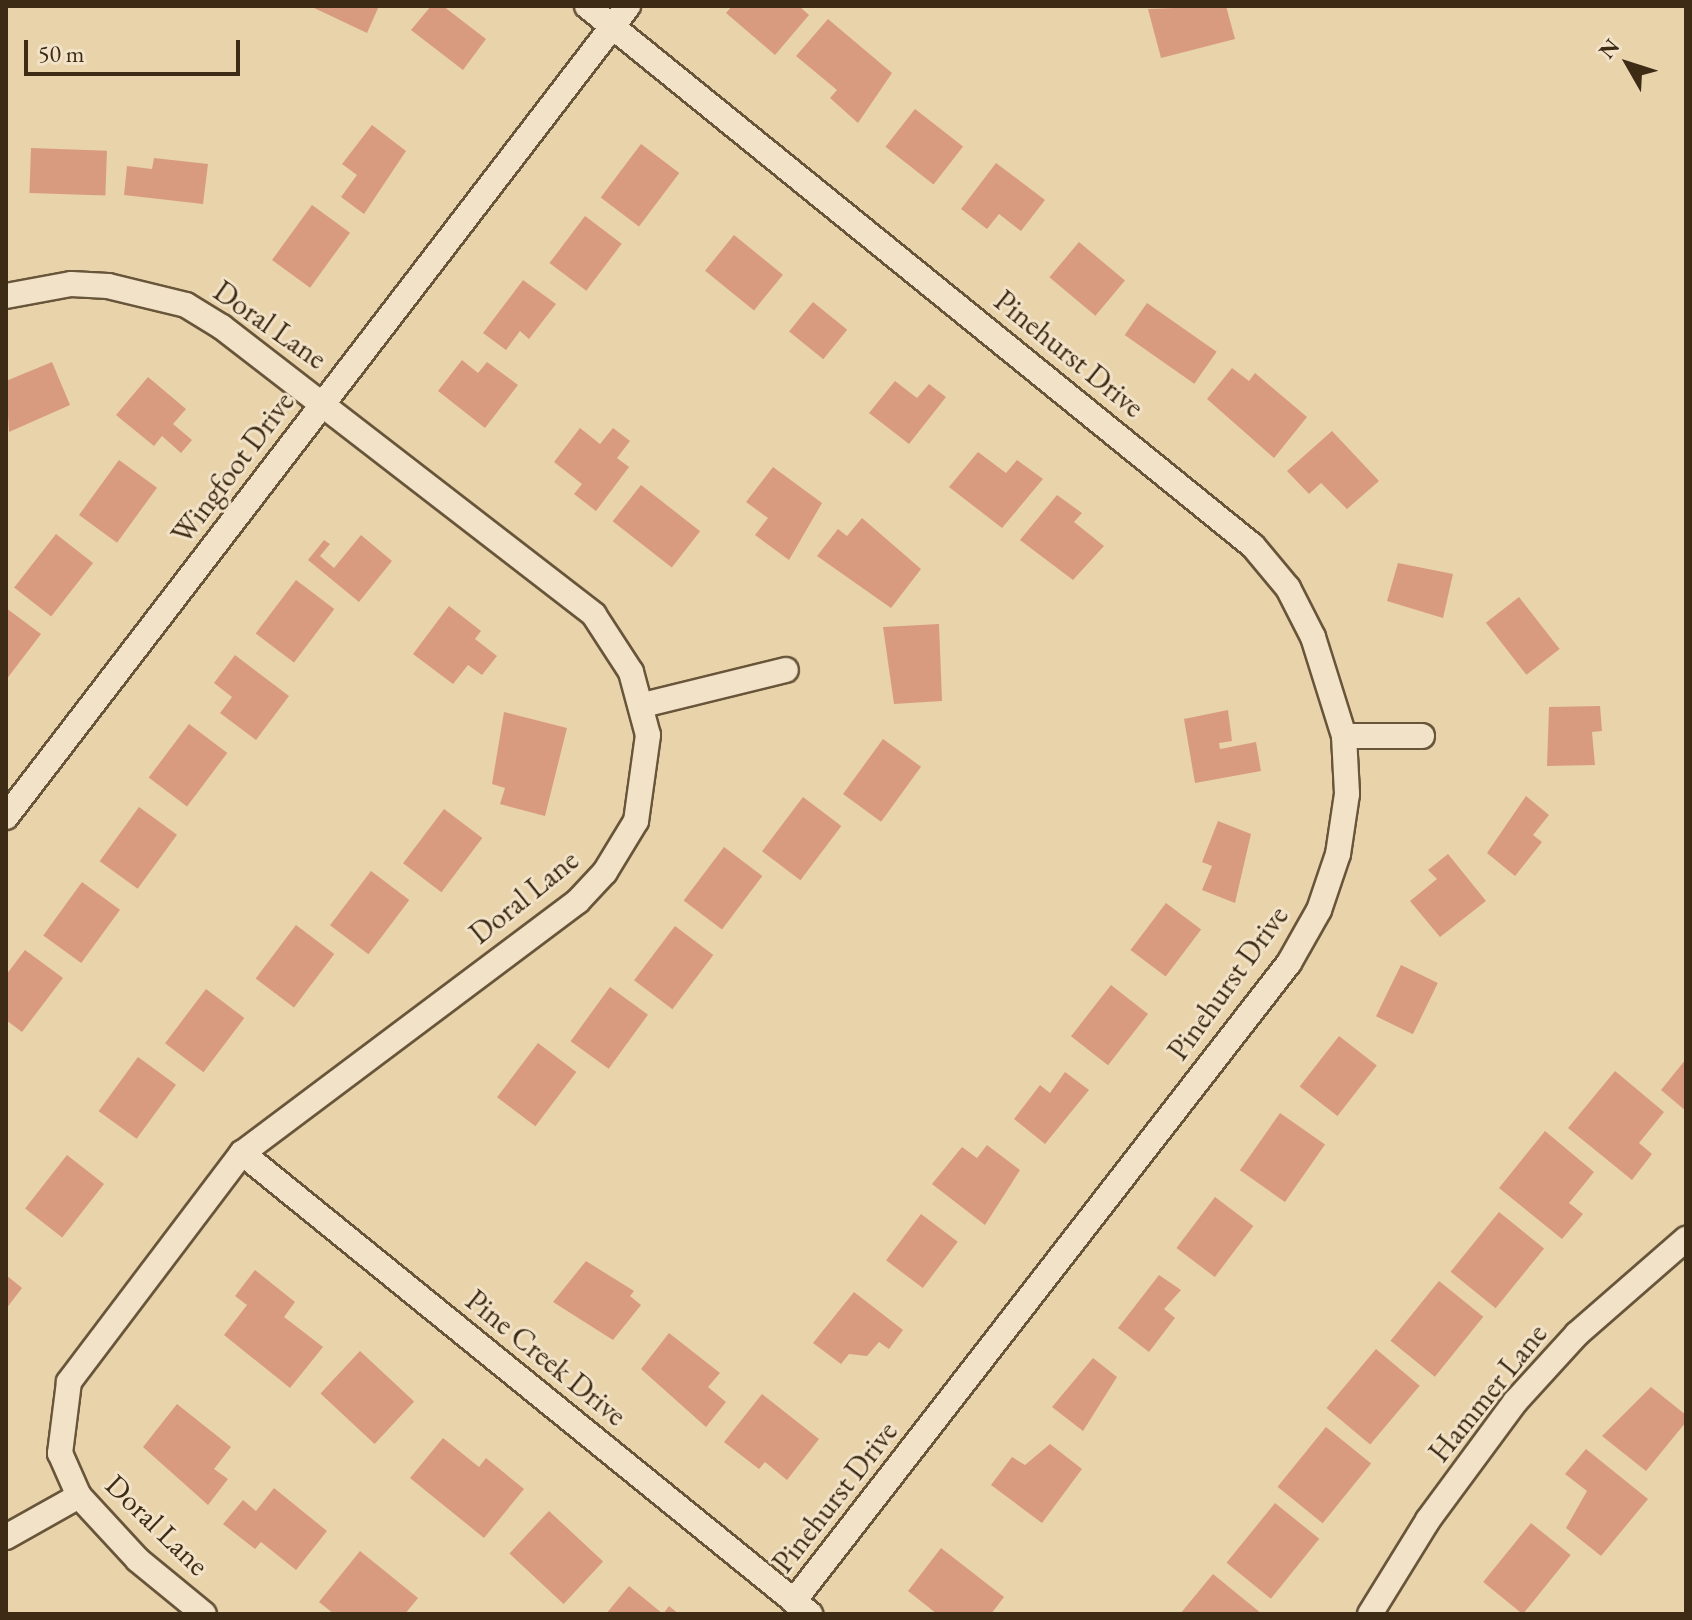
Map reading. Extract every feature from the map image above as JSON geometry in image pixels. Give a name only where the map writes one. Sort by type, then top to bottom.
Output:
[{"type":"street","name":"Pinehurst Drive","points":[[587,6],[1253,546],[1288,588],[1313,637],[1344,736],[1347,794],[1338,854],[1319,910],[1289,963],[802,1608]]},
{"type":"street","name":"Wingfoot Drive","points":[[6,817],[610,24],[628,6]]},
{"type":"street","name":"Doral Lane","points":[[6,296],[84,284],[186,305],[324,402],[594,615],[615,642],[643,705],[644,793],[636,821],[605,872],[578,901],[242,1153],[69,1382],[60,1453],[79,1496],[138,1560],[204,1614]]},
{"type":"street","points":[[643,705],[786,670]]},
{"type":"street","points":[[1344,736],[1422,736]]},
{"type":"street","name":"Pine Creek Drive","points":[[242,1153],[802,1608]]},
{"type":"street","name":"Hammer Lane","points":[[1370,1614],[1428,1520],[1515,1402],[1577,1334],[1686,1239]]},
{"type":"street","points":[[6,1537],[79,1496]]},
{"type":"building","points":[[310,6],[379,6],[367,33]]},
{"type":"building","points":[[431,6],[443,6],[486,39],[463,70],[411,30]]},
{"type":"building","points":[[732,6],[799,6],[809,15],[775,55],[726,13]]},
{"type":"building","points":[[1226,6],[1235,39],[1161,58],[1148,9]]},
{"type":"building","points":[[828,19],[892,73],[858,123],[830,98],[837,90],[796,56]]},
{"type":"building","points":[[915,109],[963,147],[934,184],[885,147]]},
{"type":"building","points":[[372,125],[406,151],[364,214],[341,197],[357,175],[342,164]]},
{"type":"building","points":[[641,144],[679,173],[639,226],[601,198]]},
{"type":"building","points":[[31,148],[107,151],[105,196],[29,193]]},
{"type":"building","points":[[154,158],[208,164],[203,204],[124,195],[127,166],[152,169]]},
{"type":"building","points":[[996,163],[1045,200],[1021,231],[999,214],[987,229],[961,209]]},
{"type":"building","points":[[312,205],[350,233],[310,288],[272,260]]},
{"type":"building","points":[[585,216],[622,244],[586,291],[549,263]]},
{"type":"building","points":[[734,235],[783,275],[754,310],[705,271]]},
{"type":"building","points":[[1079,242],[1125,281],[1095,316],[1049,277]]},
{"type":"building","points":[[523,280],[556,304],[529,339],[520,331],[506,350],[483,333]]},
{"type":"building","points":[[813,302],[847,330],[823,359],[789,332]]},
{"type":"building","points":[[1147,303],[1217,352],[1194,384],[1125,335]]},
{"type":"building","points":[[462,360],[478,373],[487,362],[518,385],[485,428],[438,391]]},
{"type":"building","points":[[52,362],[70,405],[9,432],[6,381]]},
{"type":"building","points":[[1232,368],[1249,381],[1255,373],[1307,417],[1274,458],[1207,399]]},
{"type":"building","points":[[148,377],[186,409],[173,424],[192,440],[181,453],[162,436],[154,446],[116,415]]},
{"type":"building","points":[[895,381],[917,398],[929,384],[946,397],[909,444],[869,413]]},
{"type":"building","points":[[580,428],[600,444],[613,428],[630,441],[617,458],[629,467],[596,511],[574,494],[582,484],[554,462]]},
{"type":"building","points":[[1332,431],[1379,481],[1347,509],[1321,483],[1309,494],[1287,471]]},
{"type":"building","points":[[978,452],[1006,473],[1017,460],[1043,479],[1002,528],[949,487]]},
{"type":"building","points":[[119,460],[157,488],[117,543],[79,515]]},
{"type":"building","points":[[773,467],[822,503],[789,560],[755,535],[768,518],[746,502]]},
{"type":"building","points":[[641,485],[700,531],[672,567],[613,521]]},
{"type":"building","points":[[1057,495],[1082,513],[1074,522],[1104,546],[1073,580],[1020,540]]},
{"type":"building","points":[[862,518],[921,569],[891,608],[817,556],[838,529],[847,536]]},
{"type":"building","points":[[56,534],[93,563],[51,617],[14,588]]},
{"type":"building","points":[[361,535],[392,561],[359,602],[308,560],[324,540],[330,544],[320,556],[334,568]]},
{"type":"building","points":[[1398,563],[1453,574],[1443,618],[1387,601]]},
{"type":"building","points":[[296,580],[334,609],[294,662],[256,634]]},
{"type":"building","points":[[1519,597],[1560,649],[1527,675],[1486,623]]},
{"type":"building","points":[[449,606],[481,631],[475,639],[497,656],[482,675],[468,665],[453,684],[413,654]]},
{"type":"building","points":[[6,608],[41,634],[6,680]]},
{"type":"building","points":[[939,624],[942,701],[894,704],[883,627]]},
{"type":"building","points":[[235,655],[289,696],[256,740],[220,713],[232,697],[214,683]]},
{"type":"building","points":[[1600,706],[1602,731],[1592,732],[1595,765],[1547,766],[1549,707]]},
{"type":"building","points":[[1228,710],[1232,741],[1219,743],[1220,749],[1256,742],[1261,771],[1195,783],[1184,719]]},
{"type":"building","points":[[504,712],[567,728],[545,816],[500,804],[505,788],[492,784]]},
{"type":"building","points":[[189,724],[227,753],[187,806],[149,778]]},
{"type":"building","points":[[883,739],[921,767],[881,822],[843,794]]},
{"type":"building","points":[[1526,796],[1549,815],[1533,835],[1542,842],[1515,876],[1487,853]]},
{"type":"building","points":[[803,797],[841,826],[800,880],[762,851]]},
{"type":"building","points":[[139,807],[177,835],[138,889],[100,861]]},
{"type":"building","points":[[444,809],[482,838],[441,892],[403,863]]},
{"type":"building","points":[[1218,821],[1251,834],[1235,903],[1202,890],[1212,866],[1202,862]]},
{"type":"building","points":[[724,847],[762,876],[722,929],[684,901]]},
{"type":"building","points":[[1448,854],[1486,901],[1440,937],[1410,901],[1437,879],[1428,870]]},
{"type":"building","points":[[371,871],[409,900],[368,954],[330,925]]},
{"type":"building","points":[[82,882],[120,910],[81,963],[43,935]]},
{"type":"building","points":[[1166,903],[1201,929],[1166,977],[1130,950]]},
{"type":"building","points":[[296,925],[334,954],[294,1007],[256,979]]},
{"type":"building","points":[[675,926],[713,955],[672,1009],[634,980]]},
{"type":"building","points":[[25,950],[63,978],[22,1032],[6,1020],[6,975]]},
{"type":"building","points":[[1401,965],[1438,983],[1413,1034],[1376,1016]]},
{"type":"building","points":[[1111,985],[1148,1014],[1108,1065],[1071,1036]]},
{"type":"building","points":[[610,987],[648,1015],[609,1069],[571,1041]]},
{"type":"building","points":[[206,989],[244,1018],[203,1072],[165,1043]]},
{"type":"building","points":[[1339,1036],[1377,1066],[1337,1116],[1300,1086]]},
{"type":"building","points":[[538,1043],[576,1072],[535,1126],[497,1097]]},
{"type":"building","points":[[138,1057],[176,1085],[137,1139],[99,1111]]},
{"type":"building","points":[[1686,1059],[1686,1111],[1661,1090]]},
{"type":"building","points":[[1615,1071],[1664,1112],[1639,1143],[1652,1154],[1632,1180],[1568,1128]]},
{"type":"building","points":[[1065,1072],[1089,1090],[1045,1144],[1014,1119],[1040,1085],[1050,1093]]},
{"type":"building","points":[[1280,1113],[1325,1145],[1285,1202],[1240,1170]]},
{"type":"building","points":[[1545,1131],[1594,1172],[1569,1203],[1583,1214],[1562,1239],[1499,1188]]},
{"type":"building","points":[[987,1145],[1020,1170],[985,1225],[932,1184],[962,1147],[977,1158]]},
{"type":"building","points":[[67,1155],[104,1184],[62,1238],[25,1209]]},
{"type":"building","points":[[1215,1197],[1253,1226],[1215,1277],[1176,1248]]},
{"type":"building","points":[[1499,1212],[1544,1249],[1496,1308],[1451,1272]]},
{"type":"building","points":[[921,1214],[958,1242],[923,1288],[886,1260]]},
{"type":"building","points":[[586,1261],[634,1291],[630,1296],[641,1305],[613,1340],[553,1302]]},
{"type":"building","points":[[255,1270],[295,1302],[284,1317],[323,1347],[290,1388],[224,1335],[247,1305],[235,1296]]},
{"type":"building","points":[[6,1275],[22,1288],[6,1309]]},
{"type":"building","points":[[1159,1275],[1181,1290],[1164,1309],[1175,1318],[1149,1352],[1118,1328]]},
{"type":"building","points":[[1439,1281],[1483,1317],[1435,1377],[1391,1341]]},
{"type":"building","points":[[854,1292],[903,1330],[889,1349],[879,1342],[867,1356],[849,1354],[841,1364],[813,1343]]},
{"type":"building","points":[[669,1333],[720,1373],[708,1387],[726,1402],[706,1427],[641,1369]]},
{"type":"building","points":[[1376,1349],[1420,1386],[1370,1445],[1327,1408]]},
{"type":"building","points":[[360,1351],[414,1401],[375,1444],[320,1393]]},
{"type":"building","points":[[1093,1358],[1117,1377],[1083,1431],[1052,1407]]},
{"type":"building","points":[[1651,1387],[1686,1415],[1686,1422],[1646,1471],[1602,1436]]},
{"type":"building","points":[[762,1394],[819,1439],[787,1480],[765,1462],[759,1469],[724,1442]]},
{"type":"building","points":[[177,1404],[231,1447],[214,1469],[228,1479],[208,1505],[143,1447]]},
{"type":"building","points":[[1326,1427],[1371,1464],[1323,1523],[1278,1487]]},
{"type":"building","points":[[443,1438],[479,1467],[486,1458],[524,1489],[484,1538],[410,1478]]},
{"type":"building","points":[[1050,1444],[1082,1469],[1042,1523],[991,1485],[1012,1457],[1025,1465]]},
{"type":"building","points":[[1586,1449],[1648,1499],[1601,1556],[1566,1528],[1587,1491],[1565,1474]]},
{"type":"building","points":[[274,1488],[327,1531],[296,1570],[261,1542],[255,1549],[223,1524],[243,1500],[256,1511]]},
{"type":"building","points":[[1275,1503],[1319,1539],[1271,1599],[1227,1563]]},
{"type":"building","points":[[549,1511],[603,1561],[564,1604],[509,1553]]},
{"type":"building","points":[[1531,1523],[1571,1555],[1523,1614],[1483,1582]]},
{"type":"building","points":[[941,1548],[1004,1597],[991,1614],[937,1614],[908,1591]]},
{"type":"building","points":[[360,1551],[418,1598],[405,1614],[334,1614],[319,1602]]},
{"type":"building","points":[[1213,1574],[1262,1614],[1180,1614]]},
{"type":"building","points":[[629,1586],[663,1614],[606,1614]]},
{"type":"building","points":[[669,1606],[679,1614],[663,1614]]}]
